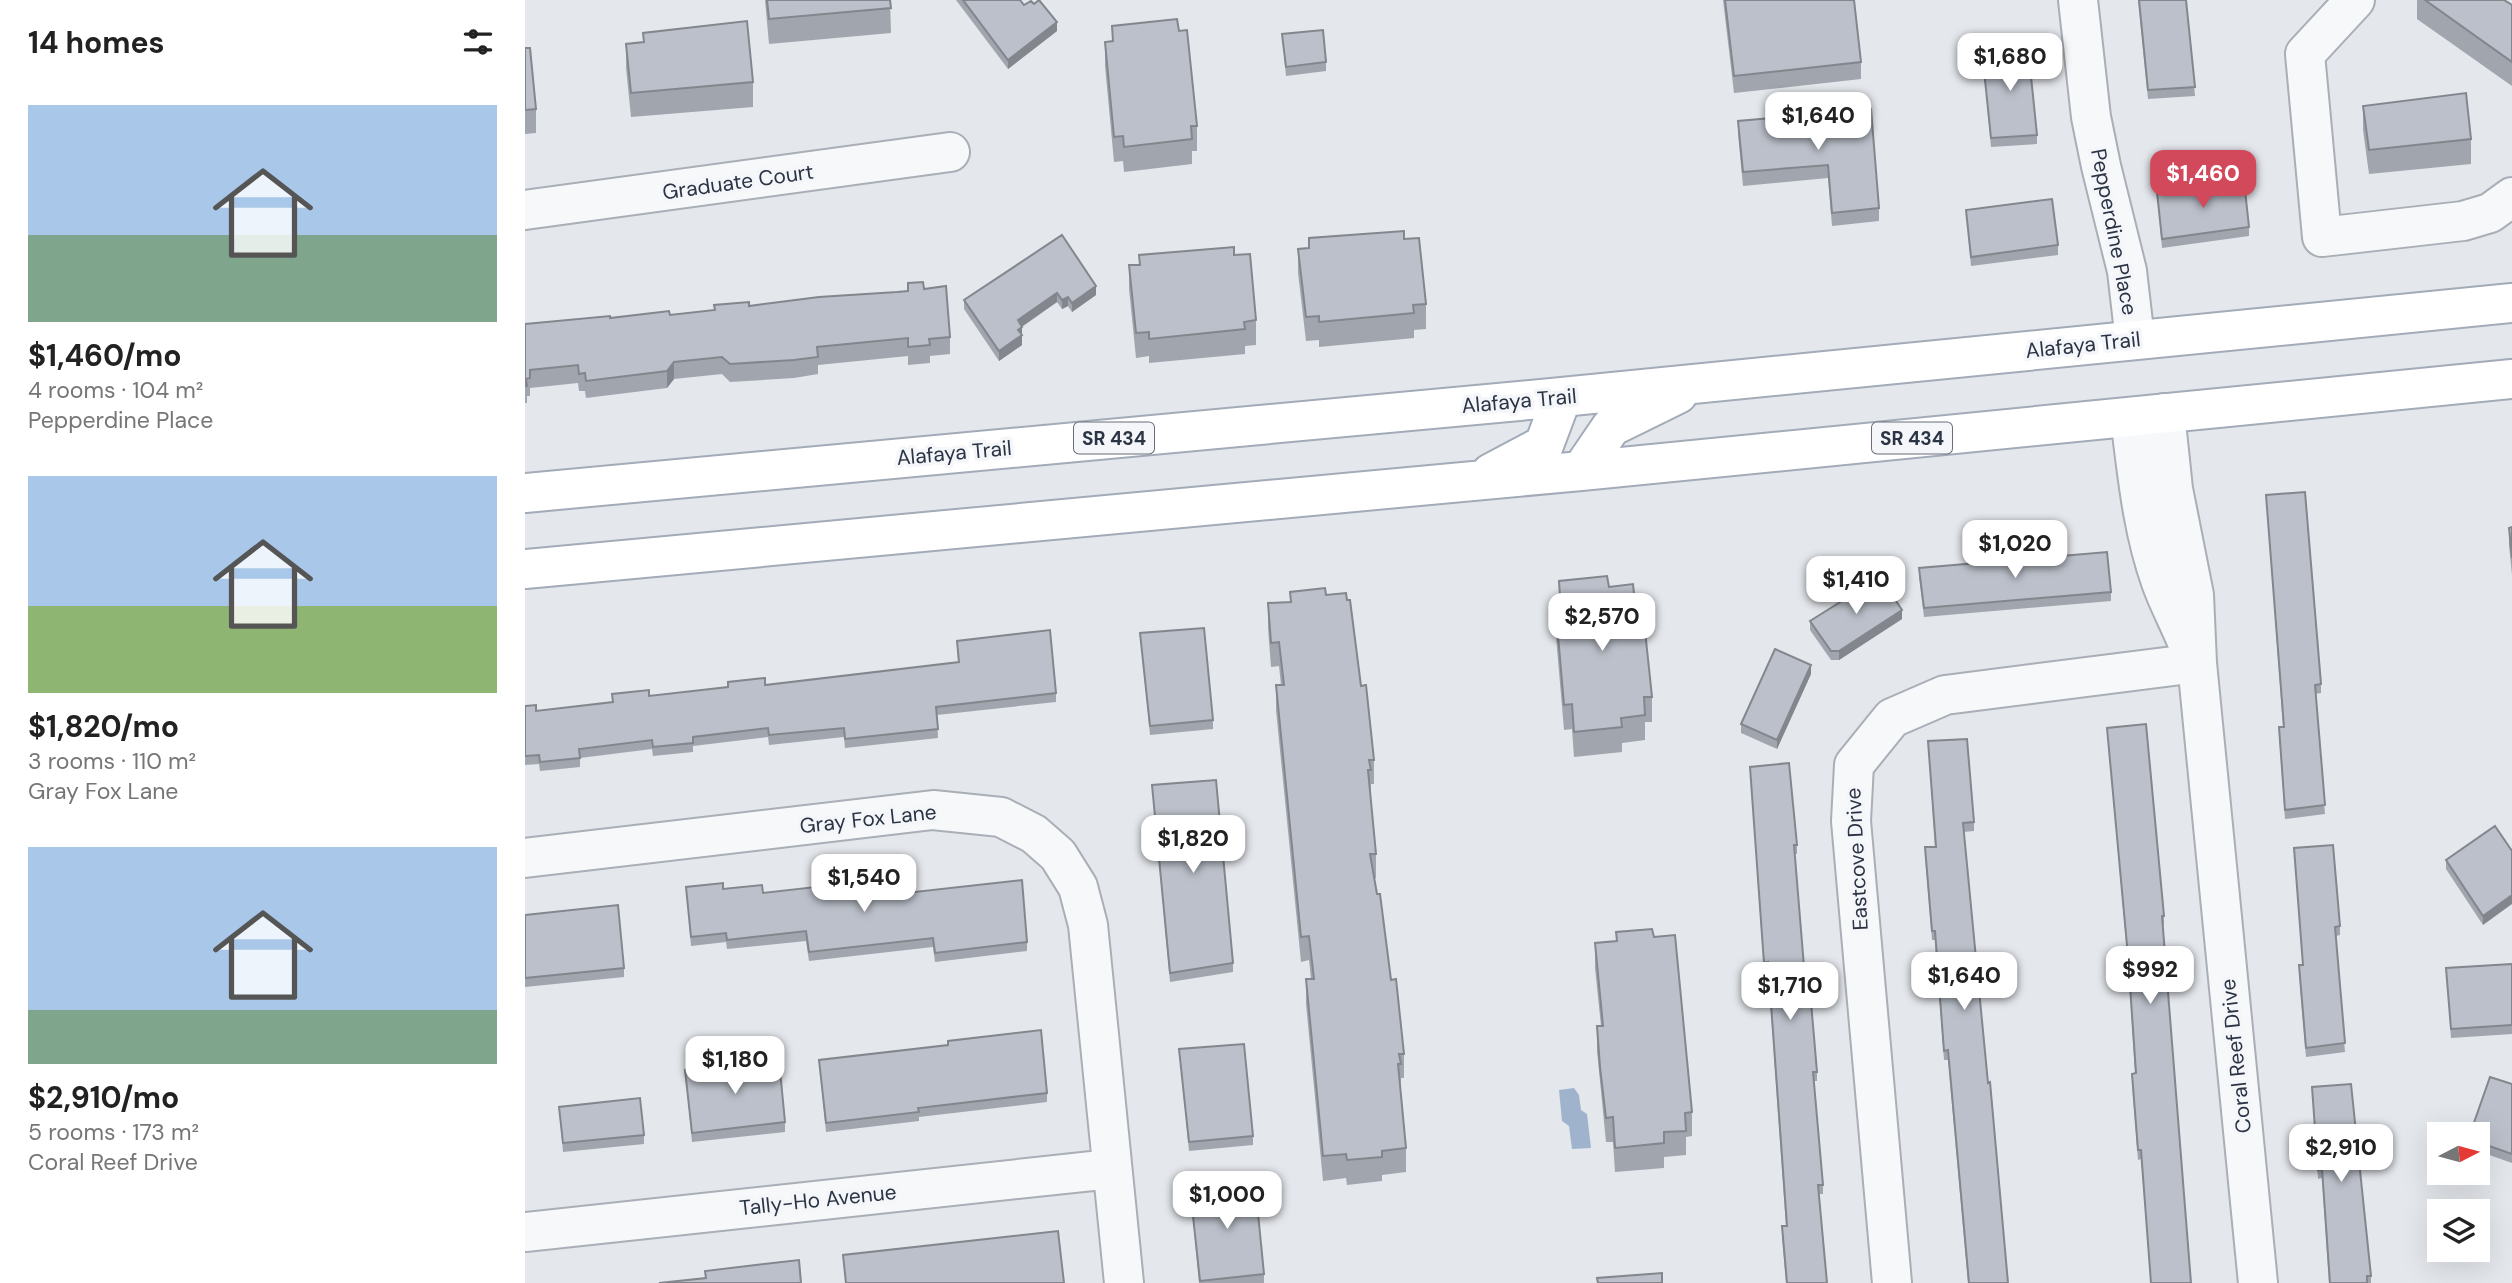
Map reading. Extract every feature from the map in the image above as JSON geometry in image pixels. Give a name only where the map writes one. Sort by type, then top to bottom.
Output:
[{"type":"main road","name":"Alafaya Trail","points":[[525,493],[1562,397],[2512,303]]},
{"type":"main road","name":"SR 434","points":[[525,569],[1581,471],[2512,379]]},
{"type":"main road","points":[[1581,471],[1611,427],[1702,383]]},
{"type":"main road","points":[[1477,480],[1544,444],[1562,397]]},
{"type":"street","name":"Pepperdine Place","points":[[2078,0],[2091,117],[2127,271],[2135,340]]},
{"type":"street","points":[[2355,0],[2305,54],[2322,237],[2463,221],[2490,213],[2512,197]]},
{"type":"street","name":"Graduate Court","points":[[525,210],[950,152]]},
{"type":"street","name":"Coral Reef Drive","points":[[2147,415],[2140,496],[2148,537],[2161,583],[2197,663],[2258,1283]]},
{"type":"street","name":"Eastcove Drive","points":[[1892,1283],[1851,821],[1854,765],[1892,718],[1945,695],[2197,663]]},
{"type":"street","name":"Gray Fox Lane","points":[[525,858],[933,810],[1001,817],[1034,834],[1058,856],[1078,887],[1088,925],[1124,1283]]},
{"type":"street","name":"Tally-Ho Avenue","points":[[525,1232],[1111,1169]]},
{"type":"water","points":[[1574,1088],[1579,1095],[1581,1110],[1587,1114],[1591,1148],[1572,1149],[1569,1126],[1562,1121],[1559,1090]]},
{"type":"building","points":[[767,0],[890,0],[891,8],[769,19]]},
{"type":"building","points":[[963,0],[1020,0],[1024,5],[1031,1],[1034,4],[1039,0],[1057,22],[1008,60]]},
{"type":"building","points":[[1725,0],[1854,0],[1861,62],[1734,76]]},
{"type":"building","points":[[2139,0],[2186,0],[2195,87],[2148,90]]},
{"type":"building","points":[[2425,0],[2504,0],[2512,5],[2512,62]]},
{"type":"building","points":[[1177,19],[1179,31],[1187,30],[1197,126],[1191,126],[1192,139],[1124,147],[1123,136],[1114,137],[1105,42],[1113,41],[1112,26]]},
{"type":"building","points":[[747,21],[753,82],[631,93],[626,44],[644,42],[643,33]]},
{"type":"building","points":[[1323,30],[1326,62],[1286,67],[1282,34]]},
{"type":"building","points":[[2028,47],[2037,135],[1991,138],[1982,51]]},
{"type":"building","points":[[525,48],[530,48],[536,109],[525,110]]},
{"type":"building","points":[[2466,93],[2471,139],[2369,150],[2363,106]]},
{"type":"building","points":[[1871,109],[1879,208],[1832,213],[1828,165],[1743,172],[1738,121]]},
{"type":"building","points":[[2244,181],[2249,227],[2162,239],[2157,192]]},
{"type":"building","points":[[2052,199],[2058,245],[1971,257],[1966,210]]},
{"type":"building","points":[[1404,231],[1404,239],[1419,238],[1426,304],[1413,305],[1414,313],[1319,322],[1319,316],[1306,317],[1298,249],[1309,248],[1309,238]]},
{"type":"building","points":[[1062,235],[1096,286],[1072,303],[1068,297],[1062,300],[1057,293],[1018,320],[1022,327],[1018,330],[1022,335],[999,351],[964,300]]},
{"type":"building","points":[[1234,247],[1234,255],[1250,254],[1256,320],[1244,322],[1245,329],[1149,339],[1149,332],[1136,333],[1129,265],[1140,265],[1139,255]]},
{"type":"building","points":[[923,282],[924,289],[946,286],[950,337],[929,339],[930,345],[908,347],[908,338],[817,347],[818,357],[730,364],[722,357],[674,362],[667,371],[586,381],[585,373],[579,374],[578,365],[530,370],[530,378],[526,379],[525,386],[525,324],[669,311],[670,315],[715,310],[714,305],[749,302],[749,306],[819,297],[908,291],[908,283]]},
{"type":"building","points":[[2305,492],[2321,684],[2315,685],[2325,805],[2285,810],[2279,727],[2284,727],[2266,495]]},
{"type":"building","points":[[2512,527],[2512,558],[2509,528]]},
{"type":"building","points":[[2107,552],[2111,592],[1924,608],[1919,568]]},
{"type":"building","points":[[1607,576],[1609,587],[1633,584],[1635,603],[1642,602],[1652,697],[1644,697],[1645,715],[1621,718],[1622,727],[1574,732],[1572,704],[1564,705],[1556,612],[1561,612],[1559,581]]},
{"type":"building","points":[[1880,577],[1902,610],[1839,651],[1831,651],[1810,621]]},
{"type":"building","points":[[1325,588],[1326,595],[1346,593],[1347,600],[1350,600],[1361,686],[1366,685],[1374,760],[1369,760],[1371,770],[1368,770],[1376,854],[1370,854],[1377,894],[1380,894],[1391,980],[1396,979],[1404,1054],[1399,1054],[1401,1064],[1398,1064],[1406,1148],[1382,1151],[1382,1157],[1347,1160],[1346,1154],[1323,1156],[1306,979],[1314,979],[1309,936],[1301,937],[1276,685],[1284,685],[1279,642],[1271,643],[1268,603],[1291,602],[1290,592]]},
{"type":"building","points":[[1204,628],[1213,720],[1150,726],[1140,633]]},
{"type":"building","points":[[1050,630],[1056,693],[936,707],[938,729],[845,739],[844,728],[769,735],[768,728],[693,737],[693,743],[653,747],[652,740],[579,749],[580,758],[540,762],[539,755],[525,756],[525,706],[536,705],[536,711],[613,702],[612,694],[649,690],[649,696],[728,687],[728,682],[765,678],[765,685],[959,662],[957,641]]},
{"type":"building","points":[[1775,649],[1811,665],[1777,740],[1741,724]]},
{"type":"building","points":[[2146,724],[2164,916],[2191,1283],[2151,1283],[2141,1150],[2138,1150],[2128,956],[2107,728]]},
{"type":"building","points":[[1967,739],[1974,822],[1963,823],[2008,1283],[1969,1283],[1948,1050],[1944,1051],[1935,931],[1932,931],[1925,847],[1936,847],[1928,741]]},
{"type":"building","points":[[1789,763],[1806,991],[1810,990],[1817,1072],[1813,1072],[1823,1185],[1818,1185],[1827,1283],[1787,1283],[1782,1226],[1787,1226],[1768,962],[1764,963],[1750,767]]},
{"type":"building","points":[[1216,780],[1233,963],[1170,973],[1152,785]]},
{"type":"building","points":[[2495,826],[2512,851],[2512,895],[2483,916],[2446,860]]},
{"type":"building","points":[[2333,845],[2340,926],[2335,927],[2345,1043],[2306,1048],[2294,848]]},
{"type":"building","points":[[895,878],[897,894],[1022,880],[1027,942],[935,953],[933,938],[809,952],[806,931],[727,940],[726,933],[691,937],[686,887],[723,883],[723,889],[762,885],[763,893]]},
{"type":"building","points":[[618,905],[624,968],[525,978],[525,915]]},
{"type":"building","points":[[1652,929],[1654,937],[1675,935],[1692,1112],[1685,1113],[1686,1131],[1664,1132],[1664,1143],[1615,1148],[1613,1117],[1606,1118],[1600,1067],[1597,1026],[1603,1026],[1595,943],[1617,941],[1616,932]]},
{"type":"building","points":[[2512,964],[2512,1025],[2451,1029],[2446,968]]},
{"type":"building","points":[[1041,1030],[1047,1093],[918,1108],[919,1112],[826,1123],[819,1060],[948,1045],[948,1041]]},
{"type":"building","points":[[1244,1044],[1253,1136],[1189,1142],[1179,1049]]},
{"type":"building","points":[[779,1060],[785,1122],[692,1133],[685,1070]]},
{"type":"building","points":[[2490,1077],[2512,1084],[2512,1154],[2490,1146],[2490,1122],[2474,1122]]},
{"type":"building","points":[[2351,1084],[2371,1276],[2367,1276],[2367,1283],[2330,1283],[2322,1169],[2318,1170],[2312,1087]]},
{"type":"building","points":[[640,1098],[644,1135],[563,1143],[559,1107]]},
{"type":"building","points":[[1255,1183],[1264,1274],[1200,1281],[1190,1188]]},
{"type":"building","points":[[1058,1231],[1064,1283],[846,1283],[843,1255]]},
{"type":"building","points":[[799,1260],[801,1283],[659,1283],[706,1278],[705,1271]]},
{"type":"building","points":[[1662,1273],[1662,1283],[1598,1283],[1597,1278]]}]
